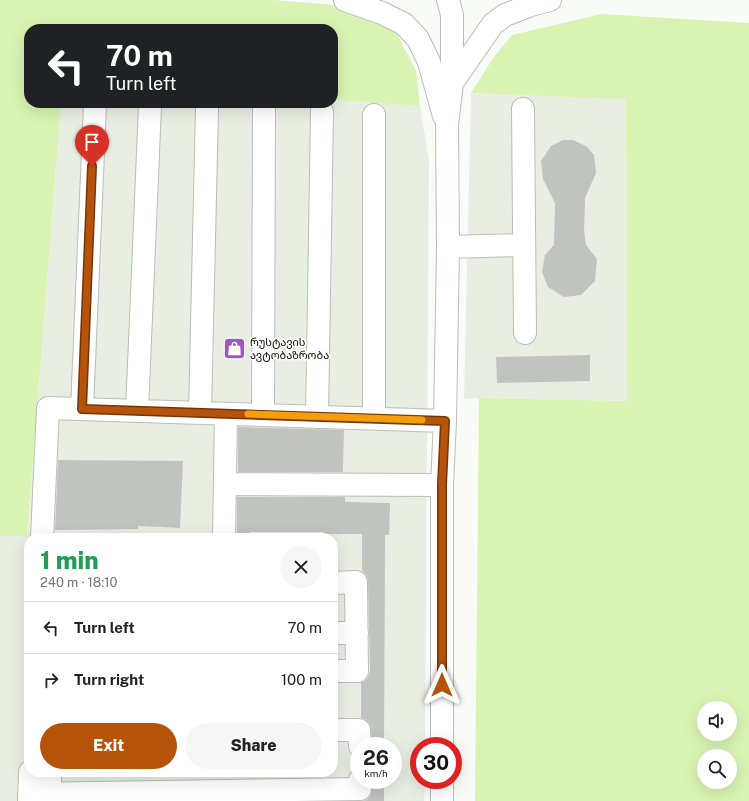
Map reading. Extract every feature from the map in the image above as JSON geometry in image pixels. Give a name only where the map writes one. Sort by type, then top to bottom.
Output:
[{"type":"street","points":[[345,0],[382,13],[404,24],[418,39],[429,62],[447,125]]},
{"type":"street","points":[[442,737],[442,485],[445,421],[448,247],[447,125],[452,83],[452,15],[448,0]]},
{"type":"street","points":[[452,83],[493,24],[505,15],[531,5],[550,0]]},
{"type":"street","points":[[82,409],[95,108]]},
{"type":"street","points":[[138,411],[150,108]]},
{"type":"street","points":[[200,413],[207,108]]},
{"type":"street","points":[[263,415],[264,108]]},
{"type":"street","points":[[523,109],[525,333]]},
{"type":"street","points":[[317,417],[322,112]]},
{"type":"street","points":[[374,115],[374,418]]},
{"type":"street","points":[[448,247],[524,244]]},
{"type":"street","points":[[42,533],[48,408],[445,421]]},
{"type":"street","points":[[224,533],[226,414]]},
{"type":"street","points":[[225,484],[442,485]]},
{"type":"street","points":[[338,583],[356,582],[357,671],[338,671]]},
{"type":"street","points":[[338,633],[357,633]]},
{"type":"street","points":[[338,730],[359,730],[359,737]]},
{"type":"street","points":[[31,777],[36,796]]},
{"type":"street","points":[[36,796],[47,777]]},
{"type":"street","points":[[36,796],[360,789]]},
{"type":"street","points":[[442,789],[442,801]]},
{"type":"shaded area","points":[[471,93],[626,98],[627,401],[464,399]]},
{"type":"shaded area","name":"რუსტავის ავტობაზრობა","points":[[338,100],[420,106],[429,160],[425,737],[410,737],[410,789],[425,789],[424,801],[0,801],[0,536],[24,536],[24,777],[338,777],[338,533],[27,533],[61,108],[338,108]]},
{"type":"green space","points":[[0,0],[274,0],[334,5],[373,17],[395,30],[416,71],[420,106],[338,100],[338,24],[24,24],[24,108],[61,108],[27,533],[24,533],[24,536],[0,536]]},
{"type":"green space","points":[[601,14],[749,23],[749,801],[475,801],[479,398],[627,401],[626,99],[471,93],[493,58],[512,35]]},
{"type":"building","points":[[563,140],[573,140],[586,146],[594,155],[596,173],[585,198],[584,231],[586,245],[597,259],[595,281],[581,295],[564,297],[548,287],[542,272],[545,255],[554,245],[555,203],[543,179],[541,161],[551,146]]},
{"type":"building","points":[[590,355],[590,381],[497,383],[496,357]]},
{"type":"building","points":[[238,427],[344,430],[343,472],[238,472]]},
{"type":"building","points":[[58,460],[183,461],[180,528],[138,526],[138,529],[55,530]]},
{"type":"building","points":[[237,497],[345,497],[345,502],[390,503],[389,535],[385,535],[384,737],[371,737],[370,724],[365,719],[361,718],[361,682],[364,682],[370,671],[368,582],[367,576],[362,571],[362,534],[338,534],[323,532],[237,533]]},
{"type":"building","points":[[372,789],[384,789],[384,801],[362,801],[367,800],[371,795]]},
{"type":"slow traffic","points":[[248,414],[422,420]]},
{"type":"place","name":"რუსტავის ავტობაზრობა","points":[[235,348]]},
{"type":"route","points":[[92,166],[82,409],[445,421],[442,485],[442,685]]}]
